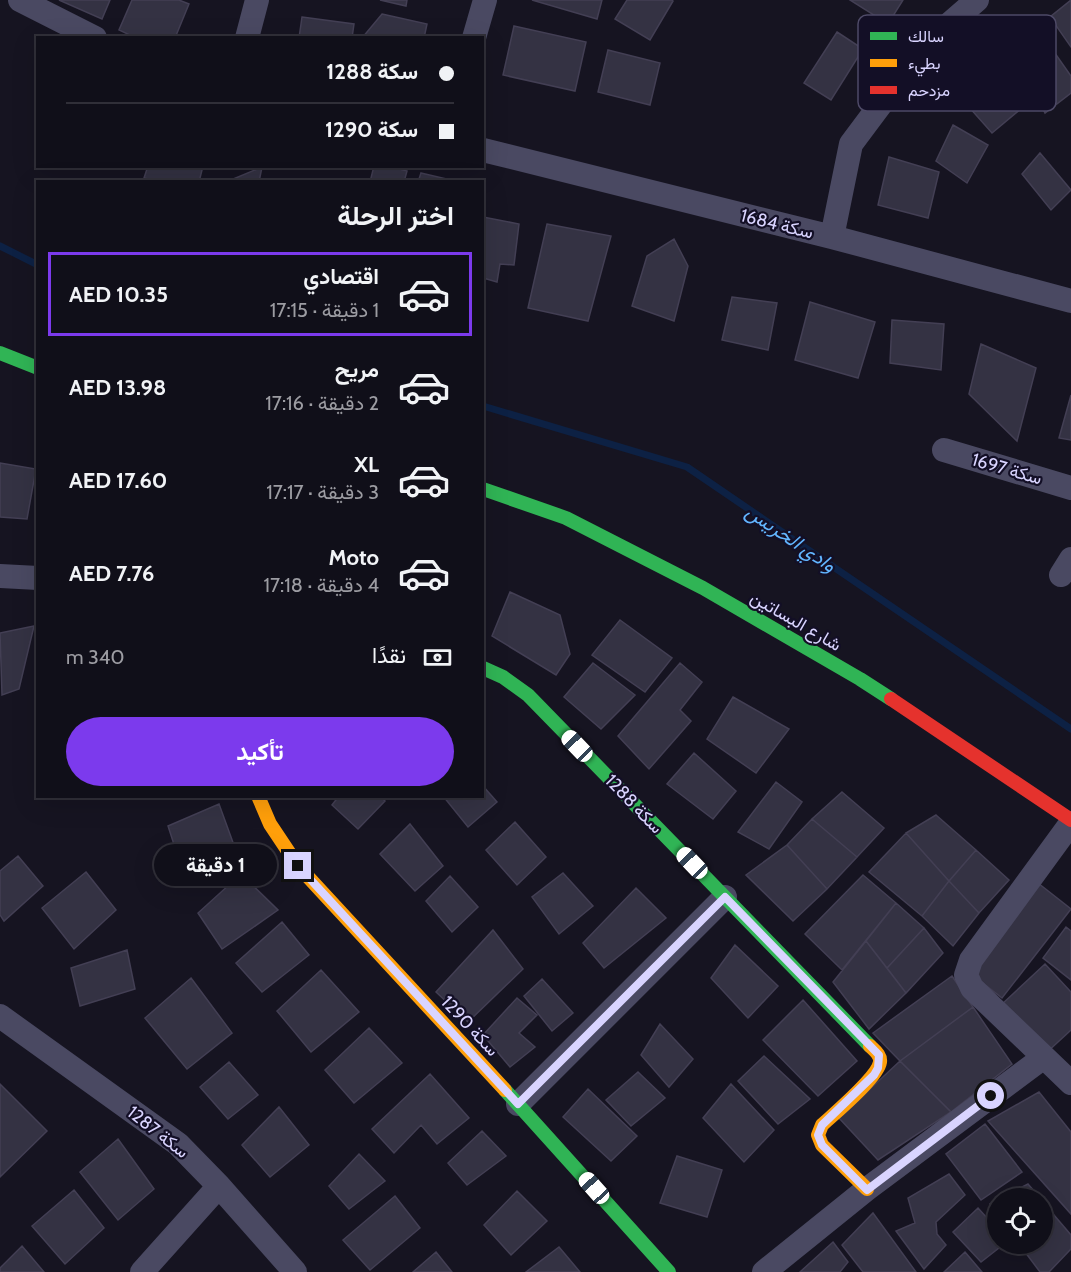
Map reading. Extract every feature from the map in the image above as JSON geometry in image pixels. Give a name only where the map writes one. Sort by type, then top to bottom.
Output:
[{"type":"street","points":[[20,0],[91,36]]},
{"type":"street","points":[[247,36],[257,0]]},
{"type":"street","points":[[475,36],[484,0]]},
{"type":"street","points":[[960,15],[977,0]]},
{"type":"street","points":[[832,237],[851,144],[876,111]]},
{"type":"street","name":"سكة 1684","points":[[484,150],[832,237],[1071,301]]},
{"type":"street","points":[[0,353],[36,367]]},
{"type":"street","name":"سكة 1697","points":[[944,450],[1071,488]]},
{"type":"street","name":"شارع البساتين","points":[[484,489],[566,518],[703,588],[860,679],[1071,822]]},
{"type":"street","points":[[0,576],[36,578]]},
{"type":"street","name":"سكة 1288","points":[[484,668],[503,677],[528,695],[879,1055],[878,1068],[874,1075],[822,1125],[818,1135],[822,1145],[867,1190]]},
{"type":"street","name":"سكة 1290","points":[[259,798],[264,815],[298,866],[518,1104],[669,1272]]},
{"type":"street","points":[[1070,1081],[972,988],[966,975],[971,960],[1071,822]]},
{"type":"street","points":[[518,1104],[725,897]]},
{"type":"street","name":"سكة 1287","points":[[0,1016],[178,1144],[219,1186],[295,1272]]},
{"type":"street","points":[[764,1272],[867,1190],[1044,1057]]},
{"type":"street","points":[[142,1272],[219,1186]]},
{"type":"building","points":[[59,0],[110,0],[102,19]]},
{"type":"building","points":[[132,0],[179,0],[189,4],[176,36],[132,36],[119,30]]},
{"type":"building","points":[[380,0],[407,0],[406,6]]},
{"type":"building","points":[[532,0],[602,0],[597,19]]},
{"type":"building","points":[[627,0],[673,1],[650,40],[615,19]]},
{"type":"building","points":[[850,0],[903,0],[894,15],[874,15]]},
{"type":"building","points":[[1071,0],[1071,47],[1056,26],[1056,15],[1052,15]]},
{"type":"building","points":[[382,14],[427,24],[424,36],[364,36]]},
{"type":"building","points":[[302,17],[354,24],[352,36],[299,36]]},
{"type":"building","points":[[514,26],[586,42],[575,91],[503,75]]},
{"type":"building","points":[[837,32],[858,46],[858,57],[831,100],[804,83]]},
{"type":"building","points":[[608,50],[660,63],[650,105],[598,92]]},
{"type":"building","points":[[1056,55],[1071,76],[1071,93],[1056,105]]},
{"type":"building","points":[[972,111],[1018,111],[992,133]]},
{"type":"building","points":[[953,125],[988,145],[967,183],[936,161]]},
{"type":"building","points":[[1040,153],[1071,190],[1051,210],[1022,174]]},
{"type":"building","points":[[889,157],[939,172],[928,218],[878,205]]},
{"type":"building","points":[[147,168],[202,168],[200,180],[144,178]]},
{"type":"building","points":[[260,168],[262,168],[259,180],[231,180]]},
{"type":"building","points":[[374,168],[396,168],[407,171],[405,180],[370,180]]},
{"type":"building","points":[[421,173],[447,179],[447,180],[419,180]]},
{"type":"building","points":[[484,217],[519,224],[514,265],[500,264],[497,282],[484,278]]},
{"type":"building","points":[[547,224],[611,236],[588,321],[528,308]]},
{"type":"building","points":[[674,239],[688,266],[674,321],[632,306],[647,256]]},
{"type":"building","points":[[732,297],[777,303],[768,350],[722,340]]},
{"type":"building","points":[[810,302],[875,322],[858,378],[795,360]]},
{"type":"building","points":[[892,320],[944,324],[941,370],[890,363]]},
{"type":"building","points":[[981,344],[1036,368],[1017,441],[969,394]]},
{"type":"building","points":[[1071,395],[1071,440],[1059,438]]},
{"type":"building","points":[[0,463],[36,469],[27,519],[0,517]]},
{"type":"building","points":[[510,592],[560,615],[570,654],[556,675],[492,636]]},
{"type":"building","points":[[620,620],[672,658],[645,692],[592,655]]},
{"type":"building","points":[[34,626],[19,689],[2,695],[0,633]]},
{"type":"building","points":[[593,663],[635,695],[601,729],[564,697]]},
{"type":"building","points":[[680,663],[702,682],[680,710],[691,721],[649,769],[618,736]]},
{"type":"building","points":[[733,697],[789,729],[756,773],[707,739]]},
{"type":"building","points":[[694,753],[736,791],[713,819],[667,784]]},
{"type":"building","points":[[776,782],[802,802],[769,849],[738,832]]},
{"type":"building","points":[[484,787],[497,802],[468,827],[445,798],[484,798]]},
{"type":"building","points":[[842,792],[884,828],[857,857],[812,819]]},
{"type":"building","points":[[337,798],[382,798],[385,801],[358,829],[332,805]]},
{"type":"building","points":[[219,804],[235,848],[180,863],[168,826]]},
{"type":"building","points":[[936,815],[976,850],[949,881],[906,833]]},
{"type":"building","points":[[812,819],[857,857],[827,889],[787,845]]},
{"type":"building","points":[[515,822],[546,857],[517,885],[486,850]]},
{"type":"building","points":[[410,824],[443,866],[415,891],[380,854]]},
{"type":"building","points":[[906,833],[949,881],[922,916],[869,872]]},
{"type":"building","points":[[787,845],[827,889],[793,921],[746,875]]},
{"type":"building","points":[[976,850],[1009,880],[979,913],[949,881]]},
{"type":"building","points":[[18,856],[43,886],[4,921],[0,915],[0,871]]},
{"type":"building","points":[[86,872],[116,910],[74,949],[42,908]]},
{"type":"building","points":[[563,873],[593,906],[559,934],[532,897]]},
{"type":"building","points":[[241,874],[278,910],[222,949],[198,913]]},
{"type":"building","points":[[863,875],[896,903],[842,970],[805,934]]},
{"type":"building","points":[[450,876],[478,907],[452,932],[426,901]]},
{"type":"building","points":[[949,881],[979,913],[953,946],[922,916]]},
{"type":"building","points":[[1038,883],[1071,909],[1002,998],[969,972]]},
{"type":"building","points":[[636,888],[666,918],[604,968],[583,943]]},
{"type":"building","points":[[896,903],[924,928],[887,968],[866,941]]},
{"type":"building","points":[[282,922],[309,955],[262,992],[236,963]]},
{"type":"building","points":[[1066,927],[1071,931],[1071,980],[1043,958]]},
{"type":"building","points":[[924,928],[943,953],[906,993],[887,968]]},
{"type":"building","points":[[493,930],[523,969],[468,1022],[436,992]]},
{"type":"building","points":[[866,941],[906,993],[869,1029],[833,982]]},
{"type":"building","points":[[735,945],[778,986],[748,1018],[711,978]]},
{"type":"building","points":[[127,950],[135,989],[80,1006],[71,968]]},
{"type":"building","points":[[1045,964],[1071,992],[1071,1030],[1045,1054],[1001,1005]]},
{"type":"building","points":[[321,970],[359,1012],[311,1052],[277,1011]]},
{"type":"building","points":[[952,976],[973,1007],[900,1061],[873,1033]]},
{"type":"building","points":[[191,978],[232,1033],[187,1069],[145,1018]]},
{"type":"building","points":[[542,979],[573,1013],[552,1031],[524,996]]},
{"type":"building","points":[[517,998],[537,1015],[519,1033],[535,1047],[510,1067],[483,1035]]},
{"type":"building","points":[[803,1000],[857,1061],[818,1096],[763,1040]]},
{"type":"building","points":[[973,1007],[1012,1064],[951,1112],[900,1061]]},
{"type":"building","points":[[660,1024],[693,1059],[669,1087],[641,1055]]},
{"type":"building","points":[[369,1028],[402,1063],[354,1103],[325,1070]]},
{"type":"building","points":[[764,1056],[810,1099],[778,1124],[738,1081]]},
{"type":"building","points":[[900,1061],[951,1112],[878,1160],[839,1118]]},
{"type":"building","points":[[229,1062],[258,1095],[228,1119],[200,1087]]},
{"type":"building","points":[[638,1072],[665,1098],[631,1126],[606,1100]]},
{"type":"building","points":[[430,1074],[469,1118],[437,1144],[421,1125],[394,1153],[372,1129]]},
{"type":"building","points":[[0,1084],[47,1131],[0,1177]]},
{"type":"building","points":[[731,1084],[774,1130],[744,1162],[703,1118]]},
{"type":"building","points":[[588,1089],[637,1136],[611,1161],[563,1117]]},
{"type":"building","points":[[1039,1092],[1071,1132],[1071,1214],[1053,1194],[1053,1188],[1048,1188],[988,1121]]},
{"type":"building","points":[[279,1107],[309,1145],[270,1177],[242,1145]]},
{"type":"building","points":[[985,1124],[1022,1172],[999,1188],[987,1188],[987,1196],[981,1200],[946,1154]]},
{"type":"building","points":[[482,1131],[506,1156],[467,1185],[448,1163]]},
{"type":"building","points":[[118,1139],[154,1189],[118,1220],[80,1172]]},
{"type":"building","points":[[359,1154],[385,1181],[349,1209],[329,1186]]},
{"type":"building","points":[[677,1156],[722,1170],[707,1217],[660,1203]]},
{"type":"building","points":[[949,1174],[965,1195],[936,1222],[937,1234],[946,1245],[924,1269],[896,1231],[915,1223],[908,1198]]},
{"type":"building","points":[[1028,1184],[1031,1188],[1020,1188]]},
{"type":"building","points":[[74,1190],[104,1228],[65,1264],[32,1226]]},
{"type":"building","points":[[517,1191],[547,1221],[511,1255],[484,1225]]},
{"type":"building","points":[[395,1196],[420,1228],[370,1270],[343,1240]]},
{"type":"building","points":[[978,1208],[987,1218],[987,1254],[991,1254],[981,1262],[953,1232]]},
{"type":"building","points":[[873,1213],[916,1272],[863,1272],[842,1245]]},
{"type":"building","points":[[1053,1214],[1071,1235],[1071,1249],[1049,1272],[1040,1272],[1026,1254],[1053,1254]]},
{"type":"building","points":[[833,1242],[848,1262],[840,1272],[800,1272]]},
{"type":"building","points":[[22,1246],[44,1272],[0,1272],[0,1268]]},
{"type":"building","points":[[559,1247],[580,1272],[526,1272]]},
{"type":"building","points":[[436,1252],[452,1272],[413,1272]]},
{"type":"building","points":[[965,1252],[982,1272],[944,1272]]},
{"type":"waterway","name":"وادي الخريس","points":[[0,246],[36,264]]},
{"type":"waterway","name":"وادي الخريس","points":[[484,406],[687,467],[1071,729]]},
{"type":"traffic: fast","points":[[0,353],[36,367]]},
{"type":"traffic: fast","points":[[484,489],[566,518],[703,588],[891,699]]},
{"type":"traffic: fast","points":[[484,668],[503,677],[528,695],[870,1046]]},
{"type":"traffic: fast","points":[[505,1090],[669,1272]]},
{"type":"traffic: slow","points":[[259,798],[270,824],[298,866],[505,1090]]},
{"type":"traffic: slow","points":[[867,1189],[822,1145],[818,1135],[822,1125],[855,1095],[877,1069],[880,1057],[870,1046]]},
{"type":"traffic: jam","points":[[891,699],[1071,820]]},
{"type":"route","points":[[298,866],[518,1104],[725,897],[879,1055],[880,1062],[874,1075],[822,1125],[818,1135],[822,1145],[867,1190],[991,1096]]}]
